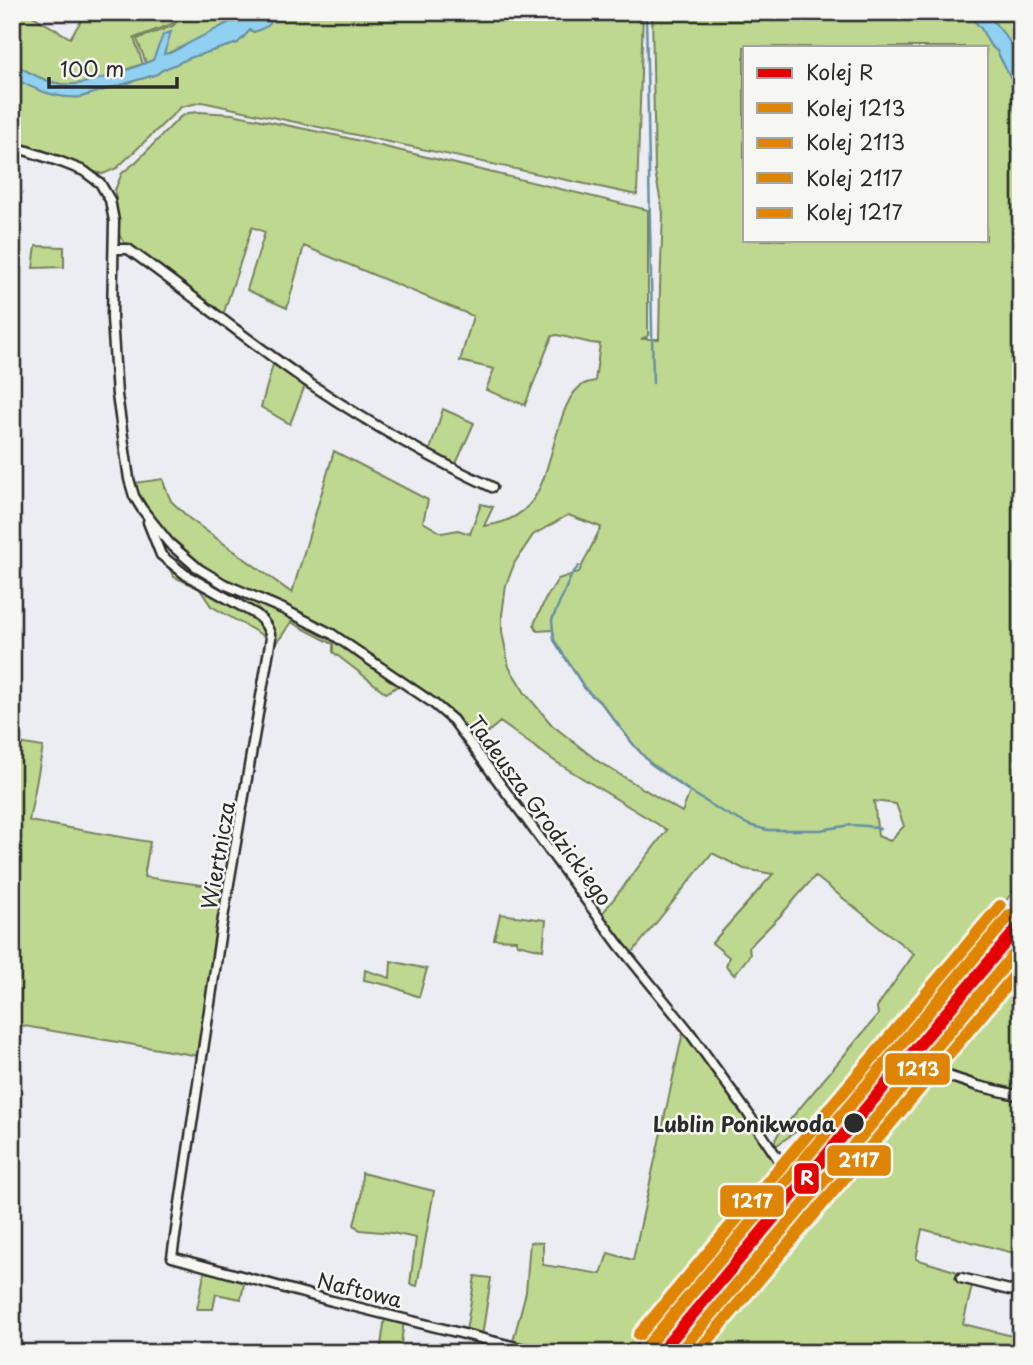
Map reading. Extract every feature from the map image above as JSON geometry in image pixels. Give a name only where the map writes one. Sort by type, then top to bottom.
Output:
[{"type":"street","name":"Tadeusza Grodzickiego","points":[[12,146],[84,171],[100,183],[111,205],[114,221],[112,327],[118,406],[130,484],[149,519],[180,554],[204,573],[332,634],[433,703],[453,720],[624,951],[688,1030],[747,1112],[801,1194],[802,1203]]},
{"type":"street","points":[[114,248],[128,249],[349,410],[449,467],[492,487]]},
{"type":"street","name":"Wiertnicza","points":[[149,519],[161,555],[186,575],[257,615],[270,630],[271,638],[219,943],[172,1257]]},
{"type":"street","points":[[688,1353],[802,1203],[936,1072],[1021,1096]]},
{"type":"street","points":[[636,1353],[713,1270],[789,1177]]},
{"type":"street","name":"Naftowa","points":[[172,1257],[332,1301],[540,1353]]},
{"type":"street","points":[[961,1278],[1021,1293]]},
{"type":"green space","points":[[12,12],[26,12],[70,38],[87,12],[182,12],[172,24],[134,38],[143,64],[92,82],[71,85],[39,77],[19,67],[12,60]]},
{"type":"green space","points":[[186,12],[240,12],[208,34],[146,63],[137,39],[173,26]]},
{"type":"green space","points":[[274,12],[595,12],[619,17],[643,12],[637,195],[202,102],[181,107],[117,168],[103,174],[64,158],[12,143],[12,77],[45,92],[81,97],[157,74],[192,57],[237,43],[250,30],[254,32],[268,25],[273,20]]},
{"type":"green space","points":[[652,12],[966,12],[997,51],[1021,99],[1021,881],[970,945],[930,987],[830,1107],[777,1145],[774,1143],[778,1134],[878,1015],[877,1007],[914,954],[815,876],[749,947],[750,955],[734,975],[726,966],[729,957],[712,943],[773,874],[744,869],[712,853],[632,953],[602,914],[667,830],[556,762],[500,722],[476,742],[447,710],[411,685],[398,686],[386,693],[333,652],[333,644],[291,622],[275,646],[262,635],[211,606],[199,588],[174,577],[169,568],[178,558],[207,579],[212,573],[166,534],[148,510],[134,483],[163,479],[171,501],[190,519],[292,593],[334,451],[428,500],[423,522],[442,533],[458,530],[470,534],[481,504],[493,507],[484,526],[508,520],[524,510],[537,494],[567,405],[574,392],[584,384],[595,381],[600,344],[552,336],[525,405],[486,390],[494,369],[460,361],[473,316],[304,246],[287,308],[247,290],[265,232],[252,227],[223,315],[128,247],[119,235],[115,190],[122,173],[180,117],[199,112],[232,114],[339,136],[648,210],[648,336],[641,339],[659,339],[663,213],[655,172]],"holes":[[[568,515],[601,527],[579,572],[558,579],[534,624],[537,631],[553,630],[554,640],[586,690],[602,704],[650,763],[690,792],[682,812],[599,762],[552,725],[525,693],[509,667],[502,632],[506,585],[515,562],[533,535]],[[874,801],[896,804],[904,826],[890,841],[878,836]]]},
{"type":"green space","points":[[985,12],[1021,12],[1021,65],[1010,44]]},
{"type":"green space","points":[[36,246],[64,247],[64,267],[33,268]]},
{"type":"green space","points":[[274,361],[306,383],[290,424],[261,407]]},
{"type":"green space","points":[[443,409],[474,423],[455,466],[430,450]]},
{"type":"green space","points":[[12,742],[43,747],[29,821],[150,842],[144,877],[224,888],[199,1056],[12,1024]]},
{"type":"green space","points":[[500,914],[546,920],[543,950],[517,944],[516,940],[494,939]]},
{"type":"green space","points":[[391,961],[427,969],[419,997],[391,986],[364,980],[365,970],[390,978]]},
{"type":"green space","points":[[1021,961],[1021,1091],[971,1080],[938,1065]]},
{"type":"green space","points":[[683,1032],[766,1146],[777,1164],[780,1177],[634,1353],[558,1353],[513,1341],[526,1292],[530,1242],[543,1243],[543,1265],[601,1274],[608,1253],[633,1260]]},
{"type":"green space","points":[[940,1077],[1021,1098],[1021,1255],[922,1229],[916,1259],[961,1273],[959,1282],[972,1286],[963,1324],[1021,1338],[1021,1353],[970,1353],[957,1349],[956,1353],[691,1353],[811,1201],[932,1079]]},
{"type":"green space","points":[[362,1173],[434,1191],[417,1286],[410,1284],[416,1238],[360,1230],[354,1225],[361,1198]]},
{"type":"green space","points":[[205,1270],[245,1279],[241,1299],[216,1294],[213,1309],[197,1309]]},
{"type":"green space","points":[[475,1276],[491,1278],[482,1336],[466,1331]]},
{"type":"green space","points":[[385,1317],[404,1320],[400,1353],[380,1353]]},
{"type":"water","points":[[240,12],[274,12],[275,16],[268,26],[254,32],[250,30],[238,43],[192,57],[157,74],[81,97],[45,92],[12,77],[12,60],[34,75],[61,84],[82,83],[107,77],[153,60],[163,35],[171,32],[164,54],[170,53],[230,22]]},
{"type":"water","points":[[966,12],[985,12],[1011,44],[1021,64],[1021,99],[997,51]]},
{"type":"waterway","points":[[646,12],[653,383]]},
{"type":"waterway","points":[[579,566],[572,574],[552,620],[554,640],[586,690],[602,704],[650,763],[721,811],[749,825],[767,830],[820,830],[851,825],[880,829]]},
{"type":"rail line","name":"1217","points":[[639,1335],[1000,906]]},
{"type":"rail line","name":"2113","points":[[649,1344],[1010,915]]},
{"type":"rail line","name":"R","points":[[660,1353],[1021,924]]},
{"type":"rail line","name":"1213","points":[[679,1353],[1021,946]]},
{"type":"rail line","name":"2117","points":[[697,1353],[1021,968]]},
{"type":"place","name":"Lublin Ponikwoda","points":[[854,1123]]}]
